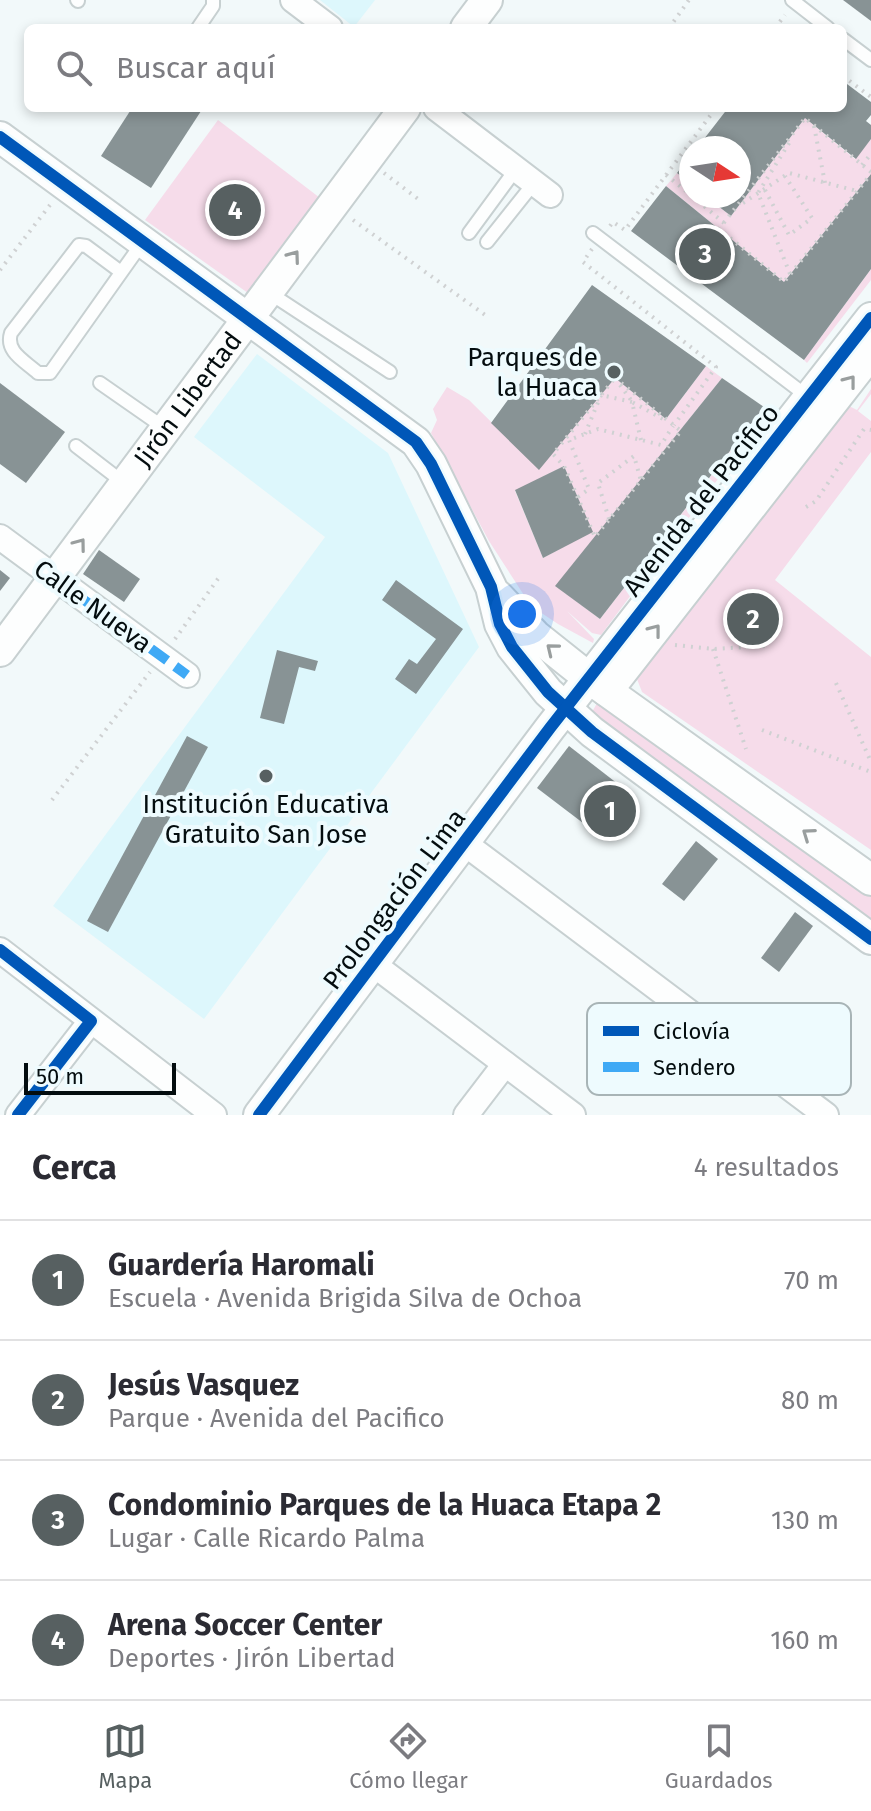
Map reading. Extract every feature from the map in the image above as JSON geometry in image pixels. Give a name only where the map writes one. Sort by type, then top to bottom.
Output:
[{"type":"street","points":[[293,0],[325,24]]},
{"type":"street","points":[[469,24],[487,0]]},
{"type":"street","name":"Jirón Libertad","points":[[0,651],[402,112]]},
{"type":"street","points":[[441,112],[533,182]]},
{"type":"street","points":[[0,137],[416,442],[431,464],[491,587],[500,624],[512,647],[548,692],[592,732],[871,939]]},
{"type":"street","name":"Avenida del Pacifico","points":[[566,709],[646,642],[817,404],[871,318]]},
{"type":"street","name":"Avenida del Pacifico","points":[[598,685],[817,404],[871,353]]},
{"type":"street","name":"Calle Nueva","points":[[0,537],[187,675]]},
{"type":"street","points":[[491,587],[536,636],[598,685],[871,880]]},
{"type":"street","name":"Prolongación Lima","points":[[259,1115],[566,709]]},
{"type":"street","points":[[464,843],[677,1003]]},
{"type":"street","points":[[0,950],[214,1115]]},
{"type":"street","points":[[373,964],[573,1115]]},
{"type":"street","points":[[18,1115],[91,1021]]},
{"type":"street","points":[[466,1115],[505,1064]]},
{"type":"street","points":[[799,1095],[826,1115]]},
{"type":"lane","points":[[201,24],[213,6],[213,0]]},
{"type":"lane","points":[[792,0],[823,24]]},
{"type":"lane","points":[[847,42],[871,60]]},
{"type":"lane","points":[[469,233],[533,182]]},
{"type":"lane","points":[[487,242],[533,182]]},
{"type":"lane","points":[[593,233],[817,404]]},
{"type":"lane","points":[[121,272],[86,246],[79,245],[11,333],[8,342],[10,349],[38,373],[50,373],[121,272],[142,242]]},
{"type":"lane","points":[[268,292],[390,372]]},
{"type":"lane","points":[[100,383],[166,429]]},
{"type":"lane","points":[[76,446],[125,483]]},
{"type":"path","points":[[672,24],[689,0]]},
{"type":"path","points":[[847,79],[871,97]]},
{"type":"path","points":[[613,222],[625,230],[713,112]]},
{"type":"path","points":[[737,208],[719,229],[784,282],[871,173],[805,118]]},
{"type":"path","points":[[758,193],[805,118]]},
{"type":"path","points":[[751,190],[805,118]]},
{"type":"path","points":[[814,125],[825,183]]},
{"type":"path","points":[[862,165],[871,154]]},
{"type":"path","points":[[367,159],[422,202]]},
{"type":"path","points":[[751,198],[789,173],[857,191]]},
{"type":"path","points":[[666,175],[679,186]]},
{"type":"path","points":[[764,189],[789,235],[812,218],[785,176]]},
{"type":"path","points":[[0,270],[65,185]]},
{"type":"path","points":[[758,193],[790,274]]},
{"type":"path","points":[[706,208],[724,223]]},
{"type":"path","points":[[346,215],[488,317]]},
{"type":"path","points":[[578,497],[589,489],[569,440],[598,429],[661,445],[716,367],[583,262]]},
{"type":"path","points":[[615,378],[681,431],[595,537],[564,466],[553,454],[615,378]]},
{"type":"path","points":[[615,378],[632,402],[641,440]]},
{"type":"path","points":[[601,395],[632,402],[674,425]]},
{"type":"path","points":[[585,434],[601,395]]},
{"type":"path","points":[[806,507],[816,501],[864,429],[871,430]]},
{"type":"path","points":[[609,521],[598,483],[634,456],[641,481]]},
{"type":"path","points":[[52,800],[220,576]]},
{"type":"path","points":[[646,642],[713,649],[765,646]]},
{"type":"path","points":[[713,649],[746,749]]},
{"type":"path","points":[[836,683],[871,762]]},
{"type":"path","points":[[762,730],[871,772]]},
{"type":"shaded area","points":[[320,0],[375,0],[356,24],[350,24]]},
{"type":"shaded area","points":[[805,118],[855,159],[871,139],[871,174],[784,282],[693,208],[721,208],[731,216],[737,208],[751,208],[751,190]]},
{"type":"shaded area","points":[[218,120],[324,201],[255,298],[145,220]]},
{"type":"shaded area","points":[[677,173],[679,175],[679,197],[666,186]]},
{"type":"shaded area","points":[[871,269],[871,280],[807,363],[804,360]]},
{"type":"shaded area","name":"Institución Educativa Gratuito San Jose","points":[[257,354],[388,453],[479,647],[204,1019],[53,906],[325,537],[194,437]]},
{"type":"shaded area","points":[[706,366],[722,378],[556,586],[600,619],[764,408],[769,411],[601,635],[592,633],[567,611],[594,639],[593,643],[531,606],[489,541],[431,433],[437,420],[433,409],[447,387],[469,400],[539,469],[615,378],[666,419]],"holes":[[[564,466],[592,531],[543,558],[515,491]]]},
{"type":"shaded area","points":[[871,389],[871,394],[858,411],[871,421],[871,452],[775,580],[871,657],[871,850],[642,692],[637,679],[849,406],[857,410]]},
{"type":"shaded area","points":[[603,703],[613,707],[871,896],[871,927],[592,722],[596,705]]},
{"type":"building","points":[[843,0],[871,0],[871,21]]},
{"type":"building","points":[[847,84],[871,102],[871,115],[866,121],[871,125],[871,139],[856,159],[805,118],[751,190],[751,136],[706,136],[725,112],[847,112]]},
{"type":"building","points":[[129,112],[200,112],[151,188],[101,156]]},
{"type":"building","points":[[871,174],[871,269],[804,360],[631,231],[666,186],[679,197],[679,208],[693,208],[784,282]]},
{"type":"building","points":[[721,208],[737,208],[731,216]]},
{"type":"building","name":"Parques de la Huaca","points":[[592,285],[706,366],[666,419],[615,378],[539,470],[491,423]]},
{"type":"building","points":[[722,378],[764,407],[600,619],[555,586]]},
{"type":"building","points":[[0,383],[65,432],[26,483],[0,464]]},
{"type":"building","points":[[564,466],[593,532],[543,558],[515,490]]},
{"type":"building","points":[[99,550],[140,579],[124,602],[83,574]]},
{"type":"building","points":[[0,570],[10,578],[0,591]]},
{"type":"building","points":[[396,580],[463,629],[416,694],[395,679],[409,659],[417,664],[436,639],[382,600]]},
{"type":"building","points":[[277,650],[318,661],[315,671],[299,667],[284,724],[260,718]]},
{"type":"building","points":[[187,736],[208,747],[108,932],[87,921]]},
{"type":"building","points":[[569,746],[636,798],[604,839],[537,788]]},
{"type":"building","points":[[696,841],[718,859],[684,901],[662,884]]},
{"type":"building","points":[[795,912],[813,926],[779,972],[761,958]]},
{"type":"marked path","points":[[54,578],[187,675]]},
{"type":"cycle path","points":[[0,137],[416,442],[431,464],[491,587],[500,624],[512,647],[548,692],[592,732],[871,939]]},
{"type":"cycle path","points":[[259,1115],[550,728],[871,318]]},
{"type":"cycle path","points":[[0,950],[91,1021],[18,1115]]},
{"type":"place","name":"Arena Soccer Center","points":[[235,210]]},
{"type":"place","name":"Condominio Parques de la Huaca Etapa 2","points":[[705,254]]},
{"type":"place","name":"Parques de la Huaca","points":[[614,372]]},
{"type":"place","name":"Jesús Vasquez","points":[[753,619]]},
{"type":"place","name":"Institución Educativa Gratuito San Jose","points":[[266,776]]},
{"type":"place","name":"Guardería Haromali","points":[[610,811]]}]
